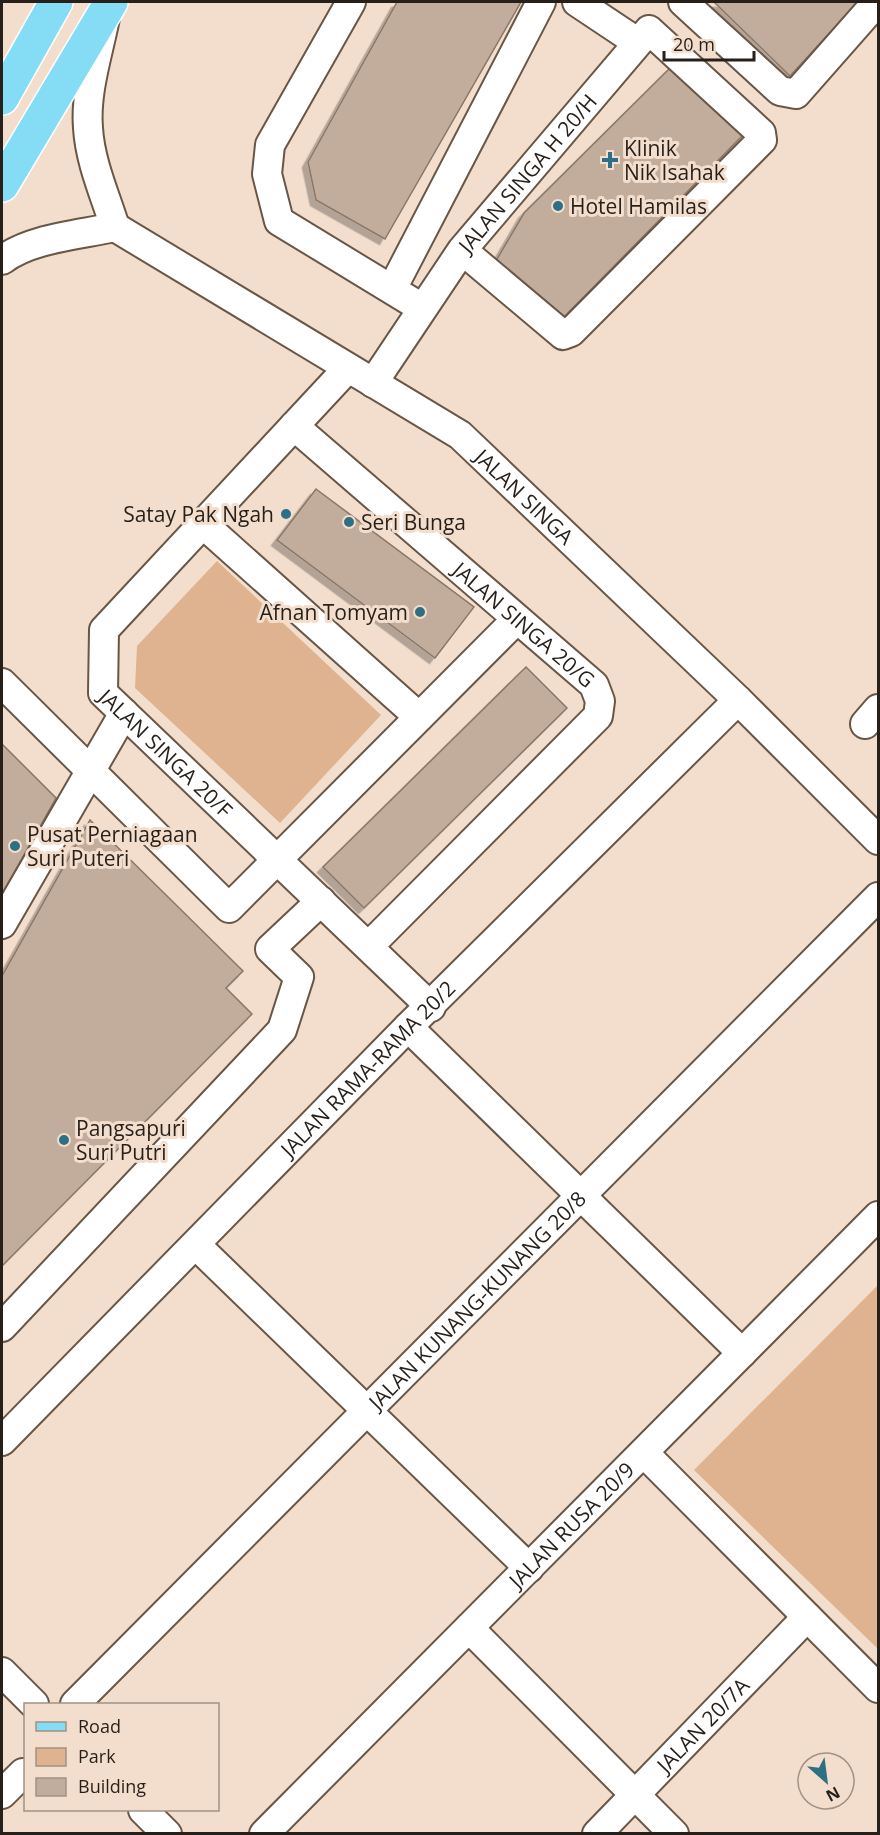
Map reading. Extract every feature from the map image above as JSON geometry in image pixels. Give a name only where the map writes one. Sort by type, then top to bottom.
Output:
[{"type":"main road","points":[[2,98],[57,2]]},
{"type":"main road","points":[[2,185],[109,4]]},
{"type":"street","points":[[351,2],[270,145],[267,174],[279,221],[422,308]]},
{"type":"street","points":[[392,289],[541,2]]},
{"type":"street","points":[[462,249],[563,335],[571,332],[762,140],[761,132],[643,36],[577,2]]},
{"type":"street","name":"JALAN SINGA H 20/H","points":[[373,383],[462,249],[643,36],[676,2]]},
{"type":"street","points":[[683,2],[780,91],[796,94],[878,2]]},
{"type":"street","points":[[2,260],[10,254],[39,243],[115,226],[91,152],[87,128],[88,100],[109,4]]},
{"type":"street","name":"JALAN SINGA","points":[[115,226],[460,435],[738,700],[879,840]]},
{"type":"street","name":"JALAN SINGA 20/F","points":[[348,368],[104,630],[103,693],[431,1007]]},
{"type":"street","name":"JALAN SINGA 20/G","points":[[294,426],[594,685],[600,701],[598,716],[369,946]]},
{"type":"street","points":[[203,524],[419,717]]},
{"type":"street","points":[[2,683],[229,908],[517,619]]},
{"type":"street","name":"JALAN RAMA-RAMA 20/2","points":[[2,1441],[408,1028],[738,700]]},
{"type":"street","points":[[2,924],[89,769],[124,713]]},
{"type":"street","name":"JALAN KUNANG-KUNANG 20/8","points":[[76,1703],[879,897]]},
{"type":"street","points":[[2,1327],[282,1030],[299,977],[270,949],[321,901]]},
{"type":"street","points":[[408,1028],[742,1353]]},
{"type":"street","name":"JALAN RUSA 20/9","points":[[264,1833],[879,1216]]},
{"type":"street","points":[[196,1245],[529,1568]]},
{"type":"street","points":[[644,1453],[879,1688]]},
{"type":"street","name":"JALAN 20/7A","points":[[597,1833],[807,1617]]},
{"type":"street","points":[[469,1628],[674,1833]]},
{"type":"street","points":[[2,1672],[33,1703]]},
{"type":"street","points":[[2,1794],[23,1773]]},
{"type":"street","points":[[145,1811],[167,1833]]},
{"type":"green space","points":[[217,561],[381,715],[280,823],[135,688],[137,646]]},
{"type":"green space","points":[[878,1285],[878,1649],[694,1470]]},
{"type":"building","points":[[397,2],[521,2],[385,239],[316,200],[308,162]]},
{"type":"building","points":[[714,2],[858,2],[790,76]]},
{"type":"building","points":[[671,67],[743,135],[559,322],[494,264],[524,213]]},
{"type":"building","points":[[316,489],[474,607],[435,658],[277,540]]},
{"type":"building","points":[[526,667],[567,708],[364,908],[323,867]]},
{"type":"building","name":"Pusat Perniagaan Suri Puteri","points":[[2,744],[56,798],[2,894]]},
{"type":"building","name":"Pangsapuri Suri Putri","points":[[90,820],[243,971],[226,988],[252,1014],[2,1266],[2,976]]},
{"type":"place","name":"Klinik Nik Isahak","points":[[610,160]]},
{"type":"place","name":"Hotel Hamilas","points":[[558,206]]},
{"type":"place","name":"Satay Pak Ngah","points":[[286,514]]},
{"type":"place","name":"Seri Bunga","points":[[349,522]]},
{"type":"place","name":"Afnan Tomyam","points":[[420,612]]},
{"type":"place","name":"Pusat Perniagaan Suri Puteri","points":[[15,846]]},
{"type":"place","name":"Pangsapuri Suri Putri","points":[[64,1140]]}]
